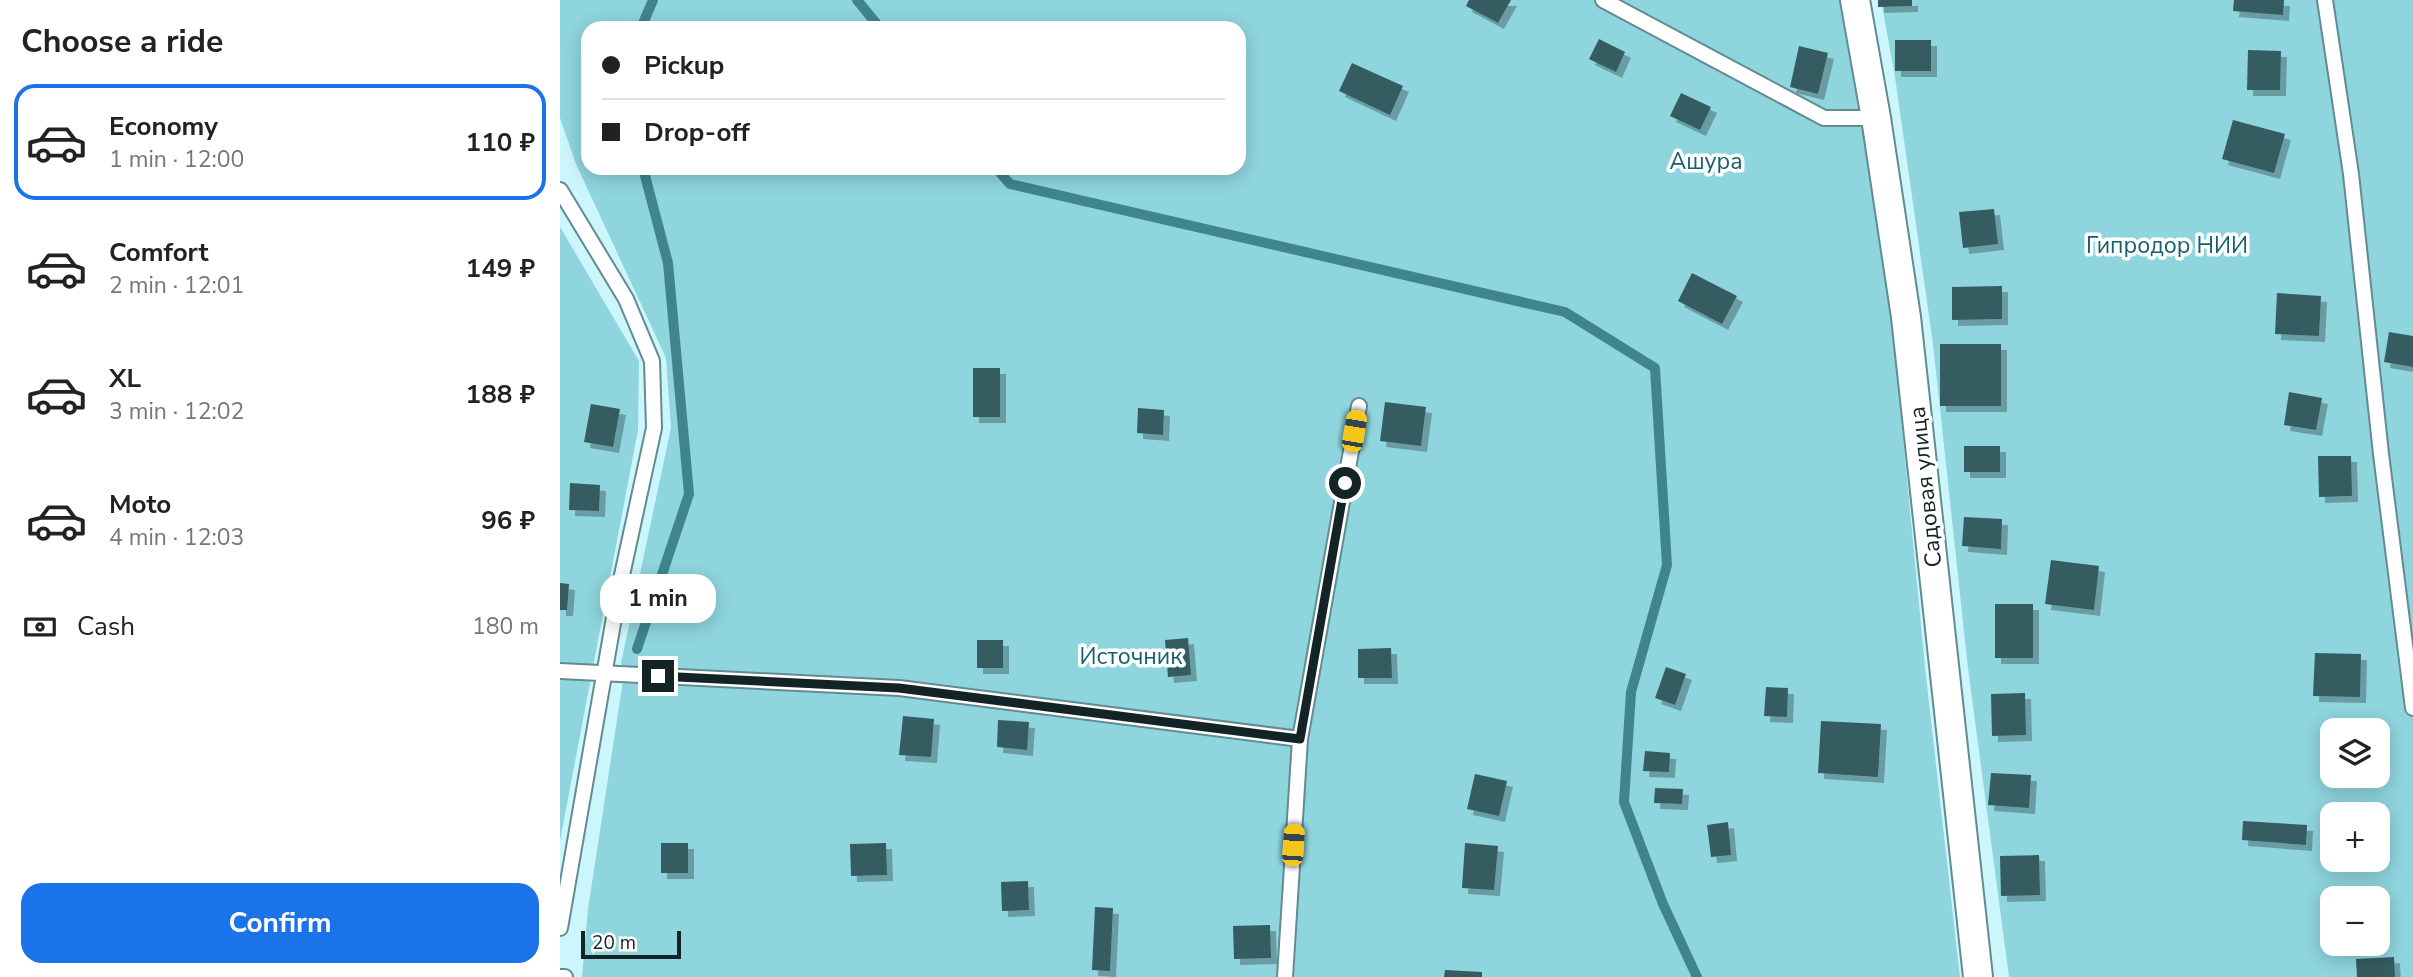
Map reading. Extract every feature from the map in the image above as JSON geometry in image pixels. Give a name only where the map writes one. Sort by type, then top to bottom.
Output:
[{"type":"street","name":"Садовая улица","points":[[1855,0],[1876,117],[1906,317],[1978,977]]},
{"type":"lane","points":[[1603,0],[1824,117],[1876,117]]},
{"type":"lane","points":[[2325,0],[2351,174],[2381,454],[2413,708]]},
{"type":"lane","points":[[560,190],[625,299],[652,361],[653,428],[619,589],[560,928]]},
{"type":"lane","points":[[1284,977],[1300,739],[1359,406]]},
{"type":"lane","points":[[560,671],[899,688],[1300,739]]},
{"type":"green space","points":[[560,0],[1843,0],[1885,249],[1925,667],[1960,977],[582,977],[588,909],[624,674],[621,663],[671,428],[666,358],[581,175],[1246,175],[1246,21],[581,21],[581,175],[560,118]]},
{"type":"green space","name":"Гипродор НИИ","points":[[1881,0],[2413,0],[2413,977],[2009,977],[1968,668],[1933,344],[1895,77]]},
{"type":"green space","points":[[560,227],[639,361],[638,430],[560,841]]},
{"type":"building","points":[[1469,0],[1511,0],[1498,23],[1466,6]]},
{"type":"building","points":[[1878,0],[1912,0],[1912,6],[1878,7]]},
{"type":"building","points":[[2234,0],[2284,0],[2283,15],[2233,11]]},
{"type":"building","points":[[1599,39],[1625,52],[1616,72],[1589,59]]},
{"type":"building","points":[[1895,40],[1931,40],[1931,71],[1895,71]]},
{"type":"building","points":[[1799,46],[1828,53],[1818,94],[1790,87]]},
{"type":"building","points":[[2248,50],[2281,51],[2280,90],[2247,90]]},
{"type":"building","points":[[1352,63],[1403,86],[1390,115],[1339,91]]},
{"type":"building","points":[[1681,93],[1711,107],[1700,130],[1670,116]]},
{"type":"building","points":[[2233,120],[2285,134],[2274,173],[2222,159]]},
{"type":"building","points":[[1994,209],[1998,244],[1963,248],[1959,212]]},
{"type":"building","points":[[1692,273],[1737,296],[1722,324],[1678,301]]},
{"type":"building","points":[[2002,286],[2002,319],[1952,320],[1952,287]]},
{"type":"building","points":[[2277,293],[2321,296],[2319,336],[2275,334]]},
{"type":"building","points":[[2389,332],[2413,336],[2413,367],[2384,362]]},
{"type":"building","points":[[1940,344],[2001,344],[2001,406],[1940,406]]},
{"type":"building","points":[[973,368],[1000,368],[1000,417],[973,417]]},
{"type":"building","points":[[2289,392],[2322,398],[2316,430],[2284,425]]},
{"type":"building","points":[[1385,402],[1426,407],[1421,446],[1380,441]]},
{"type":"building","points":[[591,404],[620,409],[613,447],[584,442]]},
{"type":"building","points":[[1138,408],[1164,410],[1163,435],[1137,433]]},
{"type":"building","points":[[1964,446],[2000,446],[2000,472],[1964,472]]},
{"type":"building","points":[[2318,456],[2351,456],[2352,496],[2319,497]]},
{"type":"building","points":[[570,483],[600,485],[599,511],[569,510]]},
{"type":"building","points":[[1964,517],[2002,519],[2001,549],[1962,546]]},
{"type":"building","points":[[2051,560],[2099,566],[2094,610],[2045,604]]},
{"type":"building","points":[[560,583],[569,584],[567,610],[560,610]]},
{"type":"building","points":[[1995,604],[2033,604],[2033,658],[1995,658]]},
{"type":"building","points":[[1188,638],[1191,675],[1168,677],[1165,640]]},
{"type":"building","points":[[977,640],[1003,640],[1003,668],[977,668]]},
{"type":"building","points":[[1391,648],[1392,678],[1358,678],[1358,649]]},
{"type":"building","points":[[2315,653],[2361,654],[2360,697],[2313,696]]},
{"type":"building","points":[[1666,667],[1686,674],[1675,705],[1655,698]]},
{"type":"building","points":[[1766,687],[1788,688],[1787,717],[1764,716]]},
{"type":"building","points":[[2025,693],[2026,735],[1992,736],[1991,694]]},
{"type":"building","points":[[903,716],[934,719],[931,757],[899,755]]},
{"type":"building","points":[[998,720],[1029,722],[1027,750],[997,747]]},
{"type":"building","points":[[1821,721],[1881,724],[1878,777],[1818,773]]},
{"type":"building","points":[[1645,751],[1670,753],[1669,772],[1643,771]]},
{"type":"building","points":[[1991,773],[2031,775],[2029,808],[1988,805]]},
{"type":"building","points":[[1475,774],[1507,781],[1499,816],[1467,809]]},
{"type":"building","points":[[1655,788],[1683,789],[1682,804],[1654,803]]},
{"type":"building","points":[[2243,821],[2307,825],[2306,845],[2242,840]]},
{"type":"building","points":[[1728,822],[1731,855],[1711,857],[1707,825]]},
{"type":"building","points":[[661,843],[688,843],[688,873],[661,873]]},
{"type":"building","points":[[886,843],[887,875],[851,876],[850,844]]},
{"type":"building","points":[[1465,843],[1498,846],[1494,890],[1462,888]]},
{"type":"building","points":[[2039,855],[2040,895],[2001,896],[2000,856]]},
{"type":"building","points":[[1028,881],[1029,910],[1002,911],[1001,882]]},
{"type":"building","points":[[1095,907],[1113,908],[1110,971],[1092,970]]},
{"type":"building","points":[[1270,925],[1271,958],[1234,959],[1233,926]]},
{"type":"building","points":[[2394,957],[2395,977],[2357,977],[2356,959]]},
{"type":"building","points":[[1445,970],[1482,972],[1482,977],[1444,977]]},
{"type":"waterway","points":[[644,21],[653,0]]},
{"type":"waterway","points":[[857,0],[874,21]]},
{"type":"waterway","points":[[637,649],[689,494],[668,263],[645,175]]},
{"type":"waterway","points":[[1002,175],[1010,184],[1565,312],[1655,368],[1667,565],[1631,692],[1624,802],[1663,904],[1697,977]]},
{"type":"route","points":[[658,676],[899,688],[1300,739],[1345,483]]},
{"type":"park label","name":"Ашура","points":[[1706,161]]},
{"type":"park label","name":"Источник","points":[[1131,656]]}]
